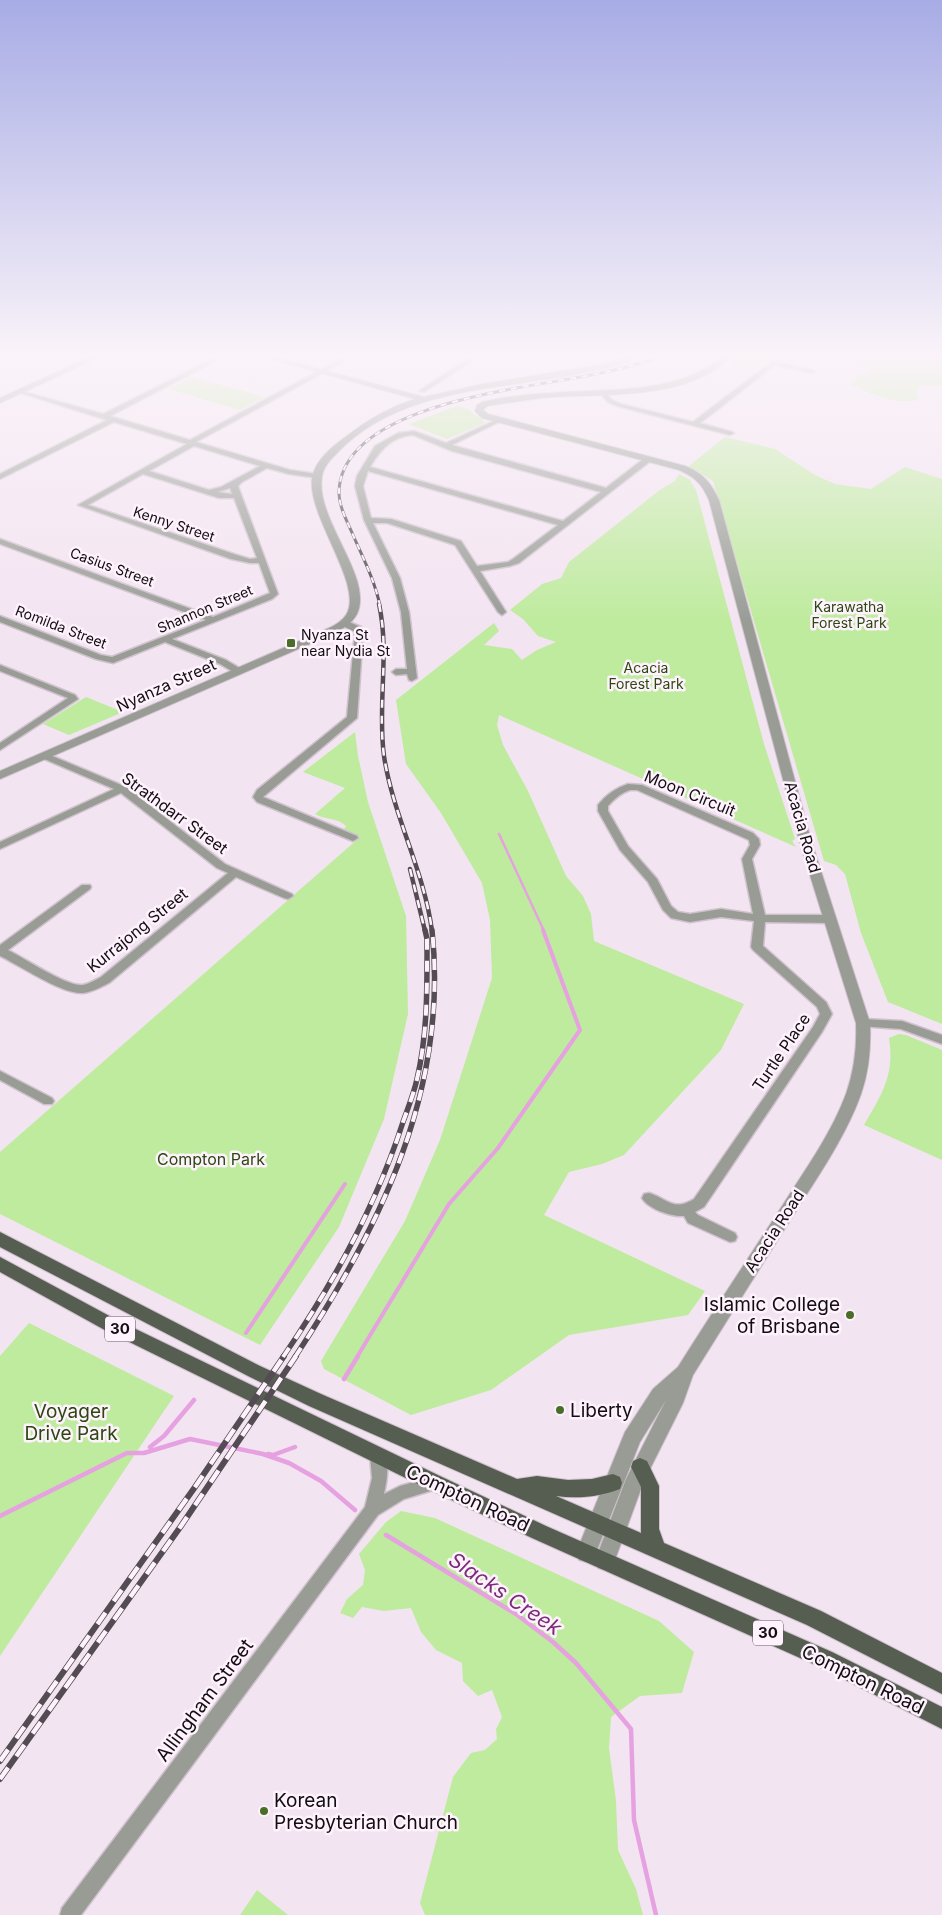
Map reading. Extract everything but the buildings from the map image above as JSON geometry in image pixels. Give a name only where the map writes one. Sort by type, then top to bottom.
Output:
[{"type":"main road","name":"Compton Road","points":[[0,1239],[285,1386],[822,1621],[942,1684]]},
{"type":"main road","name":"Compton Road","points":[[0,1264],[69,1302],[196,1367],[436,1483],[595,1557],[825,1659],[942,1718]]},
{"type":"main road","points":[[56,1268],[62,1282],[75,1292],[69,1302]]},
{"type":"main road","points":[[640,1467],[650,1486],[650,1533],[657,1549]]},
{"type":"main road","points":[[516,1488],[537,1485],[592,1488],[613,1483]]},
{"type":"street","points":[[0,477],[62,445]]},
{"type":"street","points":[[142,471],[188,445]]},
{"type":"street","points":[[200,445],[299,475],[317,476]]},
{"type":"street","points":[[340,445],[326,461],[317,476],[319,503],[344,562],[354,594],[353,612],[344,623],[358,629],[359,632],[352,718],[346,725],[261,792],[258,797],[261,800],[353,838]]},
{"type":"street","points":[[382,445],[378,448],[361,476],[359,486],[368,520],[396,578],[405,612],[412,675],[396,672]]},
{"type":"street","points":[[448,445],[606,492]]},
{"type":"street","name":"Acacia Road","points":[[595,1557],[617,1531],[640,1467],[674,1403],[685,1372],[804,1185],[838,1127],[853,1095],[861,1066],[864,1044],[863,1023],[805,840],[714,500],[707,484],[695,473],[597,445]]},
{"type":"street","points":[[476,569],[510,564],[516,561],[649,459]]},
{"type":"street","points":[[209,492],[222,490],[266,465]]},
{"type":"street","points":[[366,468],[564,524]]},
{"type":"street","points":[[142,471],[221,496],[237,498]]},
{"type":"street","name":"Kenny Street","points":[[142,471],[82,505],[234,557],[250,561],[261,560]]},
{"type":"street","points":[[237,498],[234,487],[238,482]]},
{"type":"street","points":[[209,492],[237,498]]},
{"type":"street","name":"Shannon Street","points":[[113,660],[167,640],[274,594],[237,498]]},
{"type":"street","points":[[368,520],[388,521],[452,540],[462,546],[502,612]]},
{"type":"street","name":"Casius Street","points":[[0,541],[202,614],[213,620]]},
{"type":"street","points":[[0,553],[13,546]]},
{"type":"street","name":"Romilda Street","points":[[0,619],[99,658],[113,660]]},
{"type":"street","name":"Nyanza Street","points":[[0,775],[324,634],[344,623]]},
{"type":"street","points":[[167,640],[223,662],[238,671]]},
{"type":"street","points":[[0,668],[73,699],[2,749]]},
{"type":"street","name":"Strathdarr Street","points":[[45,756],[122,789],[221,866],[288,896]]},
{"type":"street","name":"Moon Circuit","points":[[760,919],[747,859],[756,842],[749,835],[639,787],[632,786],[622,789],[603,805],[603,811],[617,837],[624,848],[653,880],[671,913],[684,918],[721,913],[760,919],[830,919]]},
{"type":"street","points":[[0,846],[122,789]]},
{"type":"street","name":"Kurrajong Street","points":[[0,951],[68,985],[80,989],[93,987],[105,980],[234,873]]},
{"type":"street","points":[[0,951],[86,887]]},
{"type":"street","name":"Turtle Place","points":[[688,1211],[699,1203],[818,1029],[826,1014],[822,1005],[757,947],[760,919]]},
{"type":"street","points":[[863,1023],[902,1025],[942,1040]]},
{"type":"street","points":[[0,1075],[48,1102]]},
{"type":"street","points":[[648,1198],[675,1211],[688,1211],[693,1220],[730,1237]]},
{"type":"street","name":"Acacia Road","points":[[595,1557],[598,1523],[626,1449],[658,1395],[685,1372]]},
{"type":"street","name":"Allingham Street","points":[[372,1510],[380,1478],[378,1455]]},
{"type":"street","name":"Allingham Street","points":[[69,1915],[372,1510],[400,1493],[436,1483]]},
{"type":"green space","name":"Karawatha Forest Park","points":[[715,445],[760,445],[775,449],[815,475],[835,484],[871,489],[905,467],[942,479],[942,1024],[888,1002],[861,933],[845,874],[836,865],[824,861],[713,481],[689,466]]},
{"type":"green space","name":"Acacia Forest Park","points":[[679,474],[690,480],[696,490],[764,744],[795,839],[792,841],[796,847],[499,715],[497,725],[503,745],[528,791],[566,876],[583,896],[591,914],[594,941],[744,1004],[721,1050],[624,1155],[602,1164],[569,1172],[544,1215],[705,1291],[688,1315],[569,1335],[491,1390],[411,1415],[324,1369],[321,1361],[405,1221],[440,1140],[492,978],[490,920],[482,883],[441,813],[406,764],[396,700],[494,623],[499,631],[484,645],[512,649],[522,660],[537,650],[556,642],[538,636],[523,619],[510,610],[542,584],[561,578],[569,562],[661,489],[675,481]]},
{"type":"green space","points":[[86,697],[123,712],[69,735],[43,724]]},
{"type":"green space","name":"Compton Park","points":[[355,732],[368,802],[406,916],[408,1014],[384,1119],[339,1227],[260,1345],[0,1214],[0,1152],[359,838],[343,831],[346,826],[343,823],[315,814],[345,788],[303,772]]},
{"type":"green space","points":[[899,1034],[906,1035],[942,1050],[942,1160],[864,1125],[886,1083],[890,1062],[889,1038]]},
{"type":"green space","name":"Voyager Drive Park","points":[[29,1323],[174,1396],[0,1656],[0,1356]]},
{"type":"green space","points":[[401,1511],[435,1518],[659,1621],[694,1652],[682,1693],[640,1696],[611,1717],[609,1748],[616,1801],[618,1850],[636,1889],[643,1915],[425,1915],[420,1903],[453,1777],[471,1753],[485,1750],[497,1739],[496,1729],[502,1717],[492,1690],[478,1696],[463,1681],[462,1663],[436,1650],[421,1632],[411,1608],[384,1611],[362,1607],[353,1618],[340,1613],[347,1599],[363,1585],[365,1570],[359,1554],[386,1522]]},
{"type":"green space","points":[[257,1890],[288,1915],[240,1915]]},
{"type":"waterway","points":[[499,834],[544,931]]},
{"type":"waterway","points":[[357,1357],[449,1204],[498,1148],[580,1030],[543,930]]},
{"type":"waterway","points":[[246,1333],[345,1184]]},
{"type":"waterway","points":[[344,1379],[358,1356]]},
{"type":"waterway","points":[[150,1447],[164,1436],[194,1400]]},
{"type":"waterway","name":"Slacks Creek","points":[[0,1516],[127,1453],[144,1453],[190,1439],[263,1454],[289,1463],[321,1481],[355,1510]]},
{"type":"waterway","points":[[268,1454],[273,1455],[295,1447]]},
{"type":"waterway","name":"Slacks Creek","points":[[386,1535],[516,1614],[553,1642],[576,1663],[631,1729],[634,1820],[656,1915]]},
{"type":"railway","points":[[363,445],[347,463],[339,498],[372,579],[380,606]]},
{"type":"railway","points":[[379,604],[384,661],[382,718],[384,756],[394,800],[422,886],[432,931]]},
{"type":"railway","points":[[410,869],[425,931]]},
{"type":"railway","points":[[283,1357],[319,1301],[352,1244],[380,1184],[413,1095],[421,1061],[425,1026],[427,992],[427,939],[425,930]]},
{"type":"railway","points":[[295,1357],[355,1258],[380,1207],[402,1155],[419,1101],[430,1046],[434,989],[432,930]]},
{"type":"railway","points":[[0,1761],[195,1487],[284,1356]]},
{"type":"railway","points":[[0,1779],[181,1526],[296,1356]]},
{"type":"place","name":"Nyanza St near Nydia St","points":[[291,643]]},
{"type":"place","name":"Islamic College of Brisbane","points":[[850,1315]]},
{"type":"place","name":"Liberty","points":[[560,1410]]},
{"type":"place","name":"Korean Presbyterian Church","points":[[264,1811]]}]
